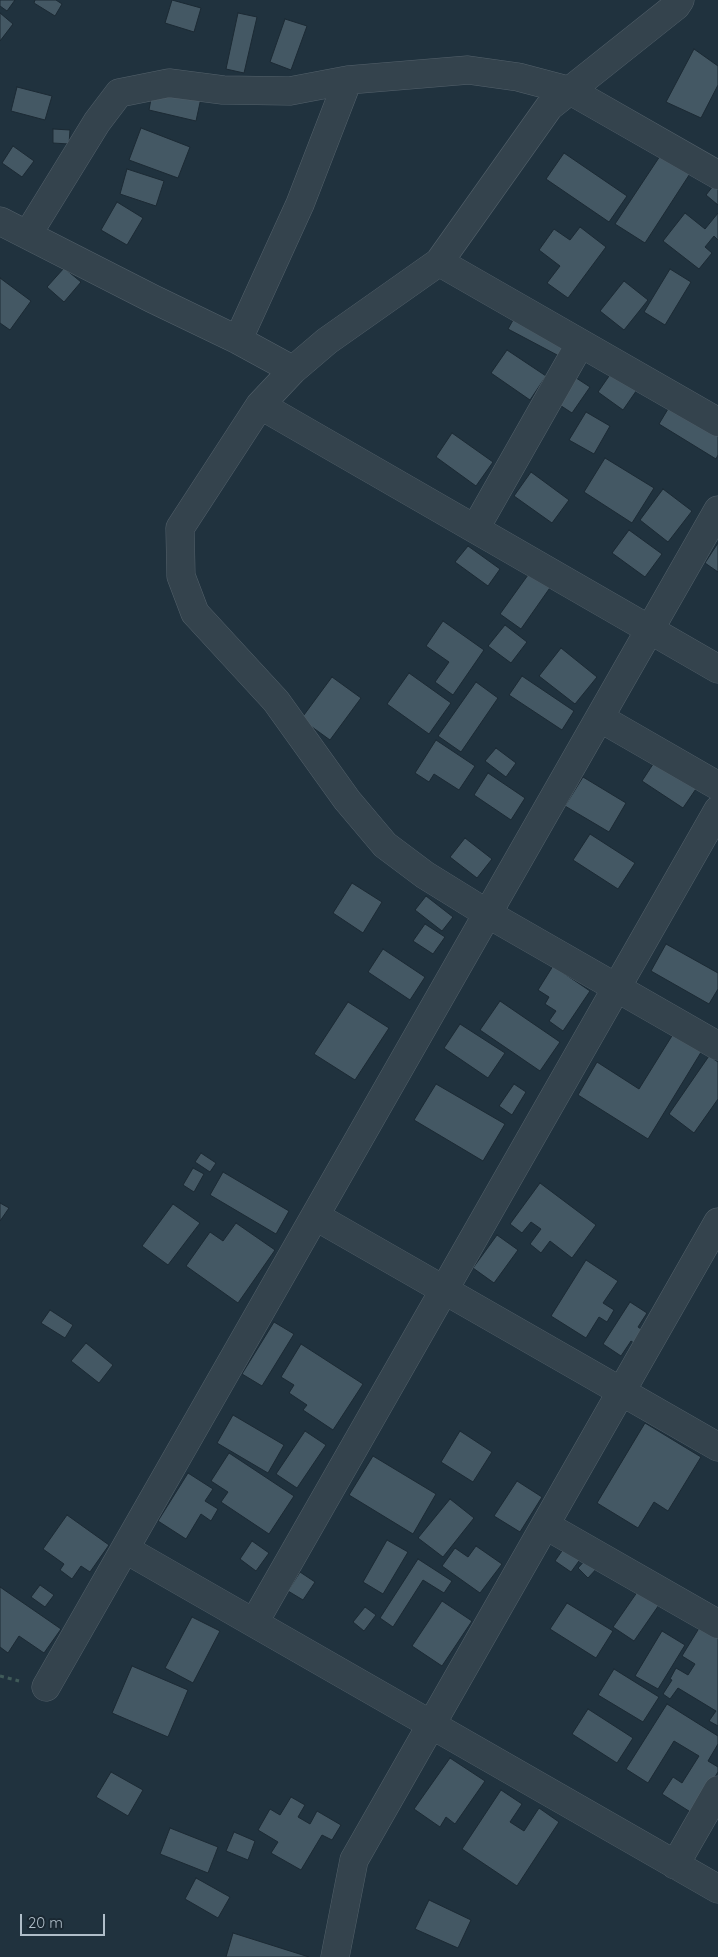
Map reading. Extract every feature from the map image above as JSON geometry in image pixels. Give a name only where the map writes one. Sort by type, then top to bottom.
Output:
[{"type":"street","points":[[680,0],[676,6],[549,107],[439,262],[328,341],[293,370],[260,406],[180,528],[181,576],[195,613],[276,701],[347,800],[385,845],[425,875],[488,914],[718,1046]]},
{"type":"street","points":[[28,234],[98,122],[119,93],[168,83],[223,90],[290,90],[348,80],[468,70],[518,76],[571,91],[718,175]]},
{"type":"street","points":[[238,340],[300,204],[348,80]]},
{"type":"street","points":[[0,220],[153,299],[238,340],[293,370]]},
{"type":"street","points":[[439,262],[718,422]]},
{"type":"street","points":[[475,529],[580,344]]},
{"type":"street","points":[[260,406],[718,669]]},
{"type":"street","points":[[46,1687],[718,510]]},
{"type":"street","points":[[600,718],[718,786]]},
{"type":"street","points":[[254,1623],[718,810]]},
{"type":"street","points":[[315,1216],[718,1447]]},
{"type":"street","points":[[336,1957],[354,1860],[718,1222]]},
{"type":"street","points":[[545,1525],[718,1624]]},
{"type":"street","points":[[125,1549],[718,1889]]},
{"type":"street","points":[[675,1865],[718,1790]]},
{"type":"building","points":[[0,0],[15,0],[7,11],[0,6]]},
{"type":"building","points":[[35,0],[56,0],[62,4],[55,16],[34,3]]},
{"type":"building","points":[[172,0],[201,8],[194,32],[165,23]]},
{"type":"building","points":[[0,13],[13,24],[0,41]]},
{"type":"building","points":[[238,13],[257,17],[244,73],[226,69]]},
{"type":"building","points":[[285,19],[307,26],[291,70],[270,62]]},
{"type":"building","points":[[694,49],[718,66],[718,85],[701,118],[666,102]]},
{"type":"building","points":[[17,87],[52,96],[45,120],[11,111]]},
{"type":"building","points":[[153,88],[201,98],[196,121],[149,110]]},
{"type":"building","points":[[141,128],[190,147],[178,178],[129,160]]},
{"type":"building","points":[[53,129],[70,130],[69,144],[53,143]]},
{"type":"building","points":[[13,146],[34,161],[22,177],[2,163]]},
{"type":"building","points":[[664,150],[693,169],[645,243],[615,224]]},
{"type":"building","points":[[564,153],[627,196],[609,222],[546,179]]},
{"type":"building","points":[[127,169],[164,181],[156,206],[120,194]]},
{"type":"building","points":[[718,182],[718,205],[706,195]]},
{"type":"building","points":[[117,202],[143,218],[127,245],[101,230]]},
{"type":"building","points":[[685,213],[705,229],[718,213],[718,240],[714,236],[705,247],[712,253],[699,269],[663,241]]},
{"type":"building","points":[[580,227],[606,247],[568,298],[547,283],[560,266],[539,250],[554,229],[570,240]]},
{"type":"building","points":[[64,268],[81,282],[64,302],[47,287]]},
{"type":"building","points":[[670,269],[691,282],[665,325],[644,312]]},
{"type":"building","points":[[0,278],[31,301],[10,330],[0,323]]},
{"type":"building","points":[[624,281],[648,300],[624,330],[600,311]]},
{"type":"building","points":[[517,313],[568,339],[559,356],[508,329]]},
{"type":"building","points":[[507,350],[546,376],[530,400],[491,373]]},
{"type":"building","points":[[616,366],[641,384],[623,410],[598,392]]},
{"type":"building","points":[[564,370],[590,387],[572,413],[546,396]]},
{"type":"building","points":[[674,399],[718,426],[718,455],[716,459],[659,424]]},
{"type":"building","points":[[586,412],[610,426],[594,454],[569,440]]},
{"type":"building","points":[[452,433],[493,462],[476,486],[436,457]]},
{"type":"building","points":[[605,458],[654,488],[632,523],[584,492]]},
{"type":"building","points":[[531,472],[569,500],[552,523],[514,496]]},
{"type":"building","points":[[663,489],[692,511],[668,542],[640,520]]},
{"type":"building","points":[[629,530],[662,554],[645,577],[612,553]]},
{"type":"building","points":[[718,543],[718,572],[705,563]]},
{"type":"building","points":[[468,546],[500,569],[488,586],[455,562]]},
{"type":"building","points":[[533,568],[554,582],[521,629],[500,614]]},
{"type":"building","points":[[443,621],[484,650],[453,695],[435,682],[449,662],[426,646]]},
{"type":"building","points":[[505,625],[527,642],[511,663],[488,646]]},
{"type":"building","points":[[561,648],[597,677],[575,704],[539,676]]},
{"type":"building","points":[[409,673],[451,703],[429,734],[387,704]]},
{"type":"building","points":[[522,676],[574,711],[562,730],[509,695]]},
{"type":"building","points":[[332,677],[361,698],[330,740],[301,719]]},
{"type":"building","points":[[476,682],[498,698],[461,752],[438,736]]},
{"type":"building","points":[[436,740],[475,766],[459,790],[434,774],[429,782],[415,773]]},
{"type":"building","points":[[496,748],[516,763],[506,777],[485,761]]},
{"type":"building","points":[[661,752],[702,780],[683,808],[642,781]]},
{"type":"building","points":[[488,773],[525,798],[511,820],[474,795]]},
{"type":"building","points":[[583,777],[626,803],[609,832],[565,806]]},
{"type":"building","points":[[590,834],[635,863],[618,889],[573,860]]},
{"type":"building","points":[[465,838],[492,859],[477,878],[450,857]]},
{"type":"building","points":[[352,883],[382,902],[363,933],[333,913]]},
{"type":"building","points":[[426,896],[453,917],[442,931],[415,910]]},
{"type":"building","points":[[425,924],[445,937],[433,954],[413,941]]},
{"type":"building","points":[[666,944],[718,973],[718,989],[709,1004],[651,971]]},
{"type":"building","points":[[383,949],[425,977],[410,1000],[368,972]]},
{"type":"building","points":[[553,966],[590,991],[563,1031],[549,1021],[556,1011],[545,1004],[549,997],[538,990]]},
{"type":"building","points":[[500,1001],[560,1042],[540,1071],[480,1030]]},
{"type":"building","points":[[348,1002],[389,1028],[355,1080],[314,1054]]},
{"type":"building","points":[[460,1024],[505,1053],[488,1078],[444,1048]]},
{"type":"building","points":[[675,1031],[703,1049],[648,1139],[578,1095],[597,1062],[639,1089]]},
{"type":"building","points":[[709,1056],[718,1062],[718,1099],[694,1133],[669,1114]]},
{"type":"building","points":[[436,1084],[505,1124],[483,1161],[414,1120]]},
{"type":"building","points":[[514,1084],[526,1092],[512,1115],[499,1106]]},
{"type":"building","points":[[201,1153],[216,1163],[210,1172],[195,1162]]},
{"type":"building","points":[[193,1168],[204,1174],[194,1192],[183,1185]]},
{"type":"building","points":[[223,1172],[289,1211],[276,1234],[210,1195]]},
{"type":"building","points":[[540,1183],[596,1225],[572,1258],[550,1241],[541,1253],[530,1244],[541,1229],[531,1222],[522,1233],[510,1224]]},
{"type":"building","points":[[0,1203],[9,1208],[0,1221]]},
{"type":"building","points":[[173,1204],[200,1223],[168,1265],[142,1246]]},
{"type":"building","points":[[236,1223],[275,1250],[238,1303],[186,1266],[210,1232],[223,1241]]},
{"type":"building","points":[[497,1235],[518,1250],[494,1283],[473,1268]]},
{"type":"building","points":[[586,1260],[618,1281],[603,1303],[614,1310],[607,1322],[599,1317],[586,1338],[551,1316]]},
{"type":"building","points":[[630,1302],[647,1313],[638,1327],[647,1333],[638,1346],[631,1341],[621,1356],[603,1344]]},
{"type":"building","points":[[50,1310],[73,1325],[65,1338],[41,1323]]},
{"type":"building","points":[[274,1322],[294,1334],[262,1386],[242,1374]]},
{"type":"building","points":[[86,1343],[113,1365],[99,1383],[71,1361]]},
{"type":"building","points":[[301,1344],[363,1384],[333,1430],[303,1410],[307,1405],[289,1393],[294,1385],[281,1377]]},
{"type":"building","points":[[233,1415],[284,1445],[268,1473],[217,1443]]},
{"type":"building","points":[[645,1423],[701,1457],[668,1511],[654,1502],[638,1528],[597,1503]]},
{"type":"building","points":[[305,1431],[326,1445],[297,1488],[276,1474]]},
{"type":"building","points":[[460,1431],[492,1452],[473,1482],[441,1462]]},
{"type":"building","points":[[229,1453],[294,1496],[269,1534],[221,1502],[228,1492],[211,1481]]},
{"type":"building","points":[[373,1456],[436,1494],[413,1534],[349,1495]]},
{"type":"building","points":[[188,1473],[213,1489],[205,1501],[218,1509],[211,1521],[201,1514],[186,1539],[158,1521]]},
{"type":"building","points":[[517,1481],[542,1497],[520,1532],[494,1516]]},
{"type":"building","points":[[450,1499],[474,1518],[443,1557],[418,1538]]},
{"type":"building","points":[[67,1515],[109,1545],[90,1572],[81,1566],[72,1579],[60,1570],[64,1564],[43,1549]]},
{"type":"building","points":[[387,1540],[408,1552],[383,1594],[363,1582]]},
{"type":"building","points":[[252,1541],[269,1553],[256,1571],[240,1559]]},
{"type":"building","points":[[568,1542],[584,1554],[571,1572],[555,1561]]},
{"type":"building","points":[[476,1546],[502,1564],[480,1593],[442,1566],[455,1548],[468,1557]]},
{"type":"building","points":[[588,1557],[599,1566],[588,1578],[578,1568]]},
{"type":"building","points":[[418,1559],[452,1581],[444,1593],[423,1580],[393,1627],[380,1618]]},
{"type":"building","points":[[300,1572],[315,1582],[303,1600],[288,1591]]},
{"type":"building","points":[[40,1585],[54,1595],[45,1607],[31,1597]]},
{"type":"building","points":[[0,1587],[61,1629],[44,1653],[19,1636],[8,1653],[0,1647]]},
{"type":"building","points":[[640,1588],[661,1602],[634,1641],[613,1627]]},
{"type":"building","points":[[442,1601],[472,1621],[442,1666],[412,1646]]},
{"type":"building","points":[[567,1603],[613,1631],[596,1658],[550,1629]]},
{"type":"building","points":[[365,1607],[376,1615],[364,1631],[353,1622]]},
{"type":"building","points":[[192,1617],[220,1631],[193,1683],[165,1668]]},
{"type":"building","points":[[704,1620],[718,1628],[718,1726],[709,1721],[716,1711],[678,1688],[670,1699],[663,1694],[672,1680],[670,1679],[676,1668],[688,1675],[695,1664],[682,1656]]},
{"type":"building","points":[[662,1631],[685,1645],[658,1689],[635,1676]]},
{"type":"building","points":[[132,1666],[188,1690],[168,1737],[112,1713]]},
{"type":"building","points":[[614,1669],[659,1697],[643,1722],[598,1695]]},
{"type":"building","points":[[667,1704],[718,1736],[718,1744],[708,1761],[718,1767],[718,1772],[692,1813],[662,1794],[673,1777],[682,1783],[699,1756],[674,1741],[648,1783],[626,1769]]},
{"type":"building","points":[[588,1709],[633,1738],[617,1763],[572,1734]]},
{"type":"building","points":[[450,1758],[485,1781],[455,1824],[446,1817],[440,1827],[414,1809]]},
{"type":"building","points":[[111,1772],[143,1790],[128,1816],[96,1797]]},
{"type":"building","points":[[501,1790],[522,1804],[510,1822],[524,1831],[539,1808],[559,1822],[517,1886],[462,1849]]},
{"type":"building","points":[[291,1797],[305,1805],[298,1817],[310,1824],[317,1811],[341,1825],[332,1840],[322,1835],[301,1870],[271,1853],[278,1842],[258,1830],[270,1809],[280,1815]]},
{"type":"building","points":[[170,1828],[218,1847],[208,1873],[160,1854]]},
{"type":"building","points":[[234,1832],[255,1841],[248,1860],[226,1851]]},
{"type":"building","points":[[196,1878],[230,1897],[218,1918],[185,1899]]},
{"type":"building","points":[[429,1900],[471,1920],[458,1948],[415,1929]]},
{"type":"building","points":[[233,1933],[309,1957],[226,1957]]}]
